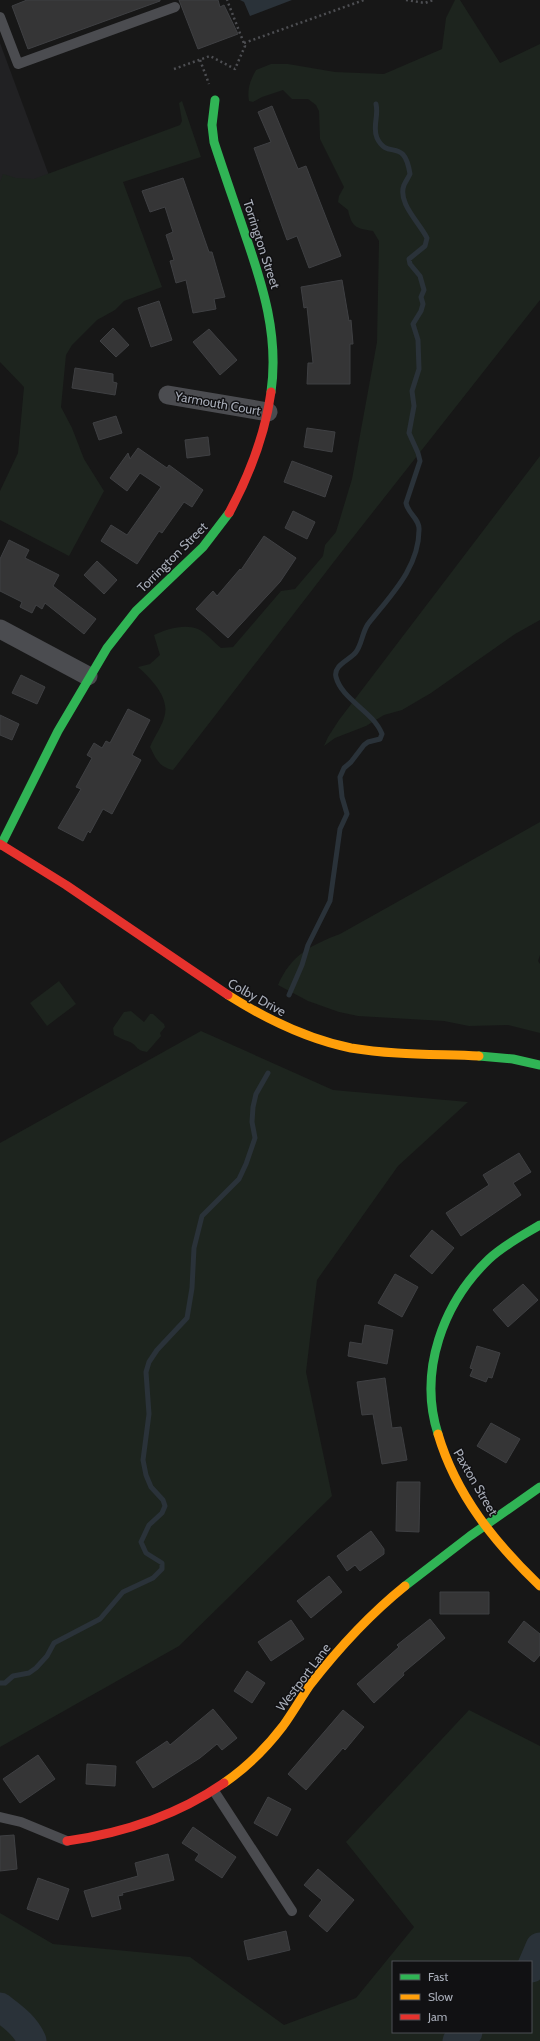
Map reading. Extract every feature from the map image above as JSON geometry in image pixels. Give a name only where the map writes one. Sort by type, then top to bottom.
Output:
[{"type":"street","name":"Torrington Street","points":[[1,845],[88,676],[127,621],[202,549],[222,524],[238,497],[252,468],[268,412],[273,377],[272,328],[264,290],[214,142],[212,125],[215,100]]},
{"type":"street","name":"Yarmouth Court","points":[[168,395],[268,412]]},
{"type":"street","points":[[0,629],[88,676]]},
{"type":"street","name":"Colby Drive","points":[[1,845],[58,879],[240,1004],[279,1025],[348,1048],[391,1052],[500,1056],[540,1065]]},
{"type":"street","name":"Paxton Street","points":[[540,1225],[510,1242],[490,1258],[468,1280],[454,1302],[440,1330],[434,1350],[431,1376],[432,1403],[436,1429],[444,1454],[453,1473],[485,1525],[500,1544],[540,1586]]},
{"type":"street","name":"Westport Lane","points":[[67,1841],[110,1835],[169,1815],[214,1791],[248,1764],[274,1737],[314,1681],[359,1628],[394,1594],[431,1563],[540,1486]]},
{"type":"lane","points":[[0,17],[18,64],[175,7]]},
{"type":"lane","points":[[214,1791],[292,1911]]},
{"type":"lane","points":[[0,1817],[21,1822],[67,1841]]},
{"type":"path","points":[[174,69],[210,56],[235,68],[245,46],[227,0]]},
{"type":"path","points":[[244,43],[364,0]]},
{"type":"path","points":[[406,0],[425,4],[432,0]]},
{"type":"path","points":[[200,60],[215,100]]},
{"type":"shaded area","points":[[240,0],[292,0],[250,16],[244,2]]},
{"type":"shaded area","points":[[455,0],[460,0],[500,63],[540,44],[540,300],[343,550],[173,770],[168,769],[158,762],[150,747],[164,718],[165,703],[154,683],[138,667],[150,664],[160,655],[154,635],[177,628],[195,628],[203,632],[221,648],[233,647],[281,591],[295,589],[323,556],[325,545],[336,532],[352,479],[377,342],[379,241],[373,231],[359,228],[353,224],[348,210],[338,202],[339,196],[344,187],[320,139],[319,111],[316,105],[308,99],[292,99],[283,90],[262,97],[253,102],[249,101],[248,93],[251,81],[256,70],[271,64],[288,64],[335,72],[384,74],[442,49],[446,18]]},
{"type":"shaded area","points":[[0,43],[57,197],[0,217]]},
{"type":"shaded area","points":[[182,101],[201,157],[123,182],[162,287],[124,301],[115,310],[97,320],[72,345],[66,355],[61,407],[72,428],[84,459],[104,491],[69,556],[0,520],[0,491],[18,453],[24,387],[0,362],[0,182],[3,174],[16,178],[34,179],[180,125],[182,121],[179,103]]},
{"type":"shaded area","points":[[540,456],[540,620],[515,634],[431,693],[402,710],[384,715],[366,726],[335,738],[324,746],[339,720]]},
{"type":"shaded area","points":[[540,822],[540,955],[538,961],[540,964],[540,1033],[508,1025],[469,1026],[444,1021],[358,1016],[339,1012],[308,1001],[278,985],[289,966],[303,952],[311,947],[340,934]]},
{"type":"shaded area","points":[[59,981],[76,1004],[47,1026],[30,1003]]},
{"type":"shaded area","points":[[131,1011],[144,1022],[150,1014],[153,1014],[164,1024],[165,1027],[160,1033],[161,1036],[147,1052],[138,1049],[133,1043],[114,1035],[113,1028],[124,1012]]},
{"type":"shaded area","points":[[201,1031],[333,1090],[468,1102],[398,1166],[317,1280],[306,1372],[332,1496],[179,1646],[0,1747],[0,1143]]},
{"type":"shaded area","points":[[469,1710],[540,1746],[540,2041],[0,2041],[0,1913],[53,1944],[190,1957],[284,2025],[356,1998],[414,1927],[346,1842]]},
{"type":"building","points":[[27,0],[160,1],[28,49],[12,6]]},
{"type":"building","points":[[179,0],[218,0],[220,7],[224,5],[238,34],[198,49]]},
{"type":"building","points":[[272,106],[298,169],[306,166],[341,256],[309,268],[297,236],[287,240],[254,148],[271,142],[258,112]]},
{"type":"building","points":[[183,178],[209,252],[212,252],[225,297],[214,299],[216,309],[193,313],[186,280],[176,283],[170,261],[174,260],[166,235],[173,232],[165,207],[150,212],[142,191]]},
{"type":"building","points":[[342,280],[349,321],[351,320],[353,344],[350,344],[350,384],[307,384],[308,363],[313,363],[307,307],[304,308],[301,287]]},
{"type":"building","points":[[159,301],[172,340],[151,347],[138,308]]},
{"type":"building","points":[[113,328],[129,345],[116,357],[100,341]]},
{"type":"building","points":[[209,329],[237,360],[220,375],[193,342]]},
{"type":"building","points":[[75,368],[113,374],[113,382],[117,383],[115,395],[72,388]]},
{"type":"building","points":[[116,416],[122,433],[99,440],[93,423]]},
{"type":"building","points":[[307,428],[335,432],[332,452],[304,447]]},
{"type":"building","points":[[208,437],[210,455],[187,458],[185,440]]},
{"type":"building","points":[[138,448],[167,468],[169,465],[203,490],[192,507],[184,502],[162,533],[159,531],[137,564],[101,541],[111,525],[127,535],[161,487],[140,473],[127,491],[110,478],[128,453],[130,459]]},
{"type":"building","points":[[292,461],[332,476],[325,497],[284,482]]},
{"type":"building","points":[[293,511],[315,522],[307,539],[285,528]]},
{"type":"building","points":[[264,536],[296,558],[280,582],[228,638],[196,609],[213,591],[217,596],[240,569],[241,570]]},
{"type":"building","points":[[9,540],[29,550],[25,558],[59,575],[53,586],[96,619],[84,634],[45,603],[42,609],[36,605],[32,613],[20,607],[22,602],[0,591],[0,559]]},
{"type":"building","points":[[97,561],[117,580],[104,594],[84,575]]},
{"type":"building","points":[[21,675],[45,687],[37,704],[12,693]]},
{"type":"building","points":[[128,709],[150,720],[132,755],[141,760],[112,814],[103,809],[90,833],[88,831],[83,841],[58,828],[81,789],[76,787],[92,758],[87,755],[94,743],[102,748],[106,741],[110,743]]},
{"type":"building","points":[[0,715],[19,724],[12,740],[0,735]]},
{"type":"building","points":[[519,1153],[531,1172],[513,1183],[521,1195],[461,1236],[446,1213],[489,1185],[483,1175]]},
{"type":"building","points":[[432,1230],[454,1248],[432,1274],[410,1256]]},
{"type":"building","points":[[395,1274],[418,1287],[402,1317],[378,1303]]},
{"type":"building","points":[[523,1284],[538,1300],[508,1327],[493,1310]]},
{"type":"building","points":[[365,1325],[393,1330],[387,1364],[348,1356],[350,1342],[362,1344]]},
{"type":"building","points":[[477,1346],[500,1353],[492,1378],[488,1377],[486,1382],[470,1376],[473,1369],[470,1368]]},
{"type":"building","points":[[385,1378],[392,1428],[401,1427],[407,1460],[382,1464],[373,1414],[362,1415],[357,1382]]},
{"type":"building","points":[[491,1423],[520,1439],[506,1463],[477,1446]]},
{"type":"building","points":[[397,1482],[420,1482],[419,1532],[396,1531]]},
{"type":"building","points":[[371,1531],[384,1549],[384,1554],[360,1571],[355,1565],[347,1571],[337,1556]]},
{"type":"building","points":[[329,1576],[342,1592],[311,1618],[297,1601]]},
{"type":"building","points":[[440,1592],[489,1592],[489,1614],[440,1614]]},
{"type":"building","points":[[430,1619],[445,1638],[403,1673],[404,1675],[374,1703],[357,1684],[399,1647],[397,1645]]},
{"type":"building","points":[[291,1620],[304,1639],[271,1661],[258,1642]]},
{"type":"building","points":[[524,1621],[540,1634],[540,1655],[534,1662],[508,1642]]},
{"type":"building","points":[[247,1671],[265,1683],[252,1703],[234,1691]]},
{"type":"building","points":[[213,1709],[237,1738],[222,1750],[217,1744],[200,1758],[153,1788],[136,1762],[167,1741],[170,1745]]},
{"type":"building","points":[[343,1710],[364,1727],[345,1750],[343,1748],[306,1790],[288,1774]]},
{"type":"building","points":[[38,1755],[55,1779],[20,1803],[3,1779]]},
{"type":"building","points":[[87,1764],[116,1766],[115,1786],[86,1784]]},
{"type":"building","points":[[268,1797],[291,1809],[277,1836],[254,1823]]},
{"type":"building","points":[[193,1827],[236,1857],[222,1878],[195,1860],[199,1854],[182,1843]]},
{"type":"building","points":[[14,1835],[17,1869],[0,1871],[0,1836]]},
{"type":"building","points":[[168,1854],[174,1880],[122,1893],[123,1895],[118,1896],[121,1909],[92,1917],[84,1891],[138,1876],[135,1863]]},
{"type":"building","points":[[318,1869],[354,1900],[327,1932],[309,1916],[322,1900],[304,1885]]},
{"type":"building","points":[[38,1878],[69,1889],[58,1920],[27,1909]]},
{"type":"building","points":[[286,1931],[290,1950],[248,1960],[244,1941]]},
{"type":"waterway","points":[[289,995],[302,965],[308,945],[330,901],[340,829],[347,814],[342,797],[340,777],[344,768],[351,762],[364,745],[368,742],[380,739],[382,734],[372,719],[344,692],[339,685],[336,677],[337,669],[353,655],[360,646],[364,631],[368,624],[394,592],[409,569],[418,544],[419,526],[406,503],[420,461],[409,433],[414,406],[412,391],[419,369],[418,340],[413,324],[421,311],[423,304],[421,297],[424,290],[420,276],[410,264],[409,259],[425,246],[427,238],[410,213],[404,199],[404,185],[410,174],[407,162],[400,152],[381,145],[377,138],[375,130],[377,113],[376,104]]},
{"type":"waterway","points":[[0,1683],[5,1683],[13,1676],[29,1673],[47,1656],[54,1643],[100,1619],[123,1592],[153,1578],[162,1569],[162,1563],[146,1553],[141,1542],[149,1525],[162,1513],[165,1506],[163,1500],[151,1487],[146,1475],[143,1460],[149,1414],[146,1372],[149,1362],[157,1350],[187,1318],[192,1288],[194,1248],[202,1216],[239,1179],[246,1164],[255,1138],[252,1122],[256,1094],[268,1073]]},
{"type":"waterway","points":[[532,1966],[540,1947]]},
{"type":"waterway","points":[[0,2007],[23,2026],[32,2041]]},
{"type":"waterway","points":[[457,2041],[467,2033]]},
{"type":"traffic: fast","points":[[215,100],[212,125],[214,142],[258,273],[268,312],[273,351],[271,392]]},
{"type":"traffic: fast","points":[[1,845],[58,731],[107,648],[136,611],[203,547],[229,513]]},
{"type":"traffic: fast","points":[[479,1056],[513,1059],[540,1065]]},
{"type":"traffic: fast","points":[[438,1434],[433,1410],[431,1386],[433,1363],[439,1339],[447,1317],[459,1296],[489,1259],[520,1236],[540,1225]]},
{"type":"traffic: fast","points":[[405,1586],[470,1536],[540,1487]]},
{"type":"traffic: slow","points":[[228,995],[272,1020],[303,1034],[351,1048],[383,1052],[479,1056]]},
{"type":"traffic: slow","points":[[438,1434],[455,1477],[466,1498],[508,1553],[540,1586]]},
{"type":"traffic: slow","points":[[224,1783],[248,1764],[270,1742],[283,1726],[310,1685],[332,1658],[354,1633],[405,1586]]},
{"type":"traffic: jam","points":[[229,513],[244,484],[256,454],[265,424],[271,392]]},
{"type":"traffic: jam","points":[[0,844],[66,885],[228,995]]},
{"type":"traffic: jam","points":[[67,1841],[88,1838],[129,1828],[168,1814],[206,1795],[224,1783]]}]
